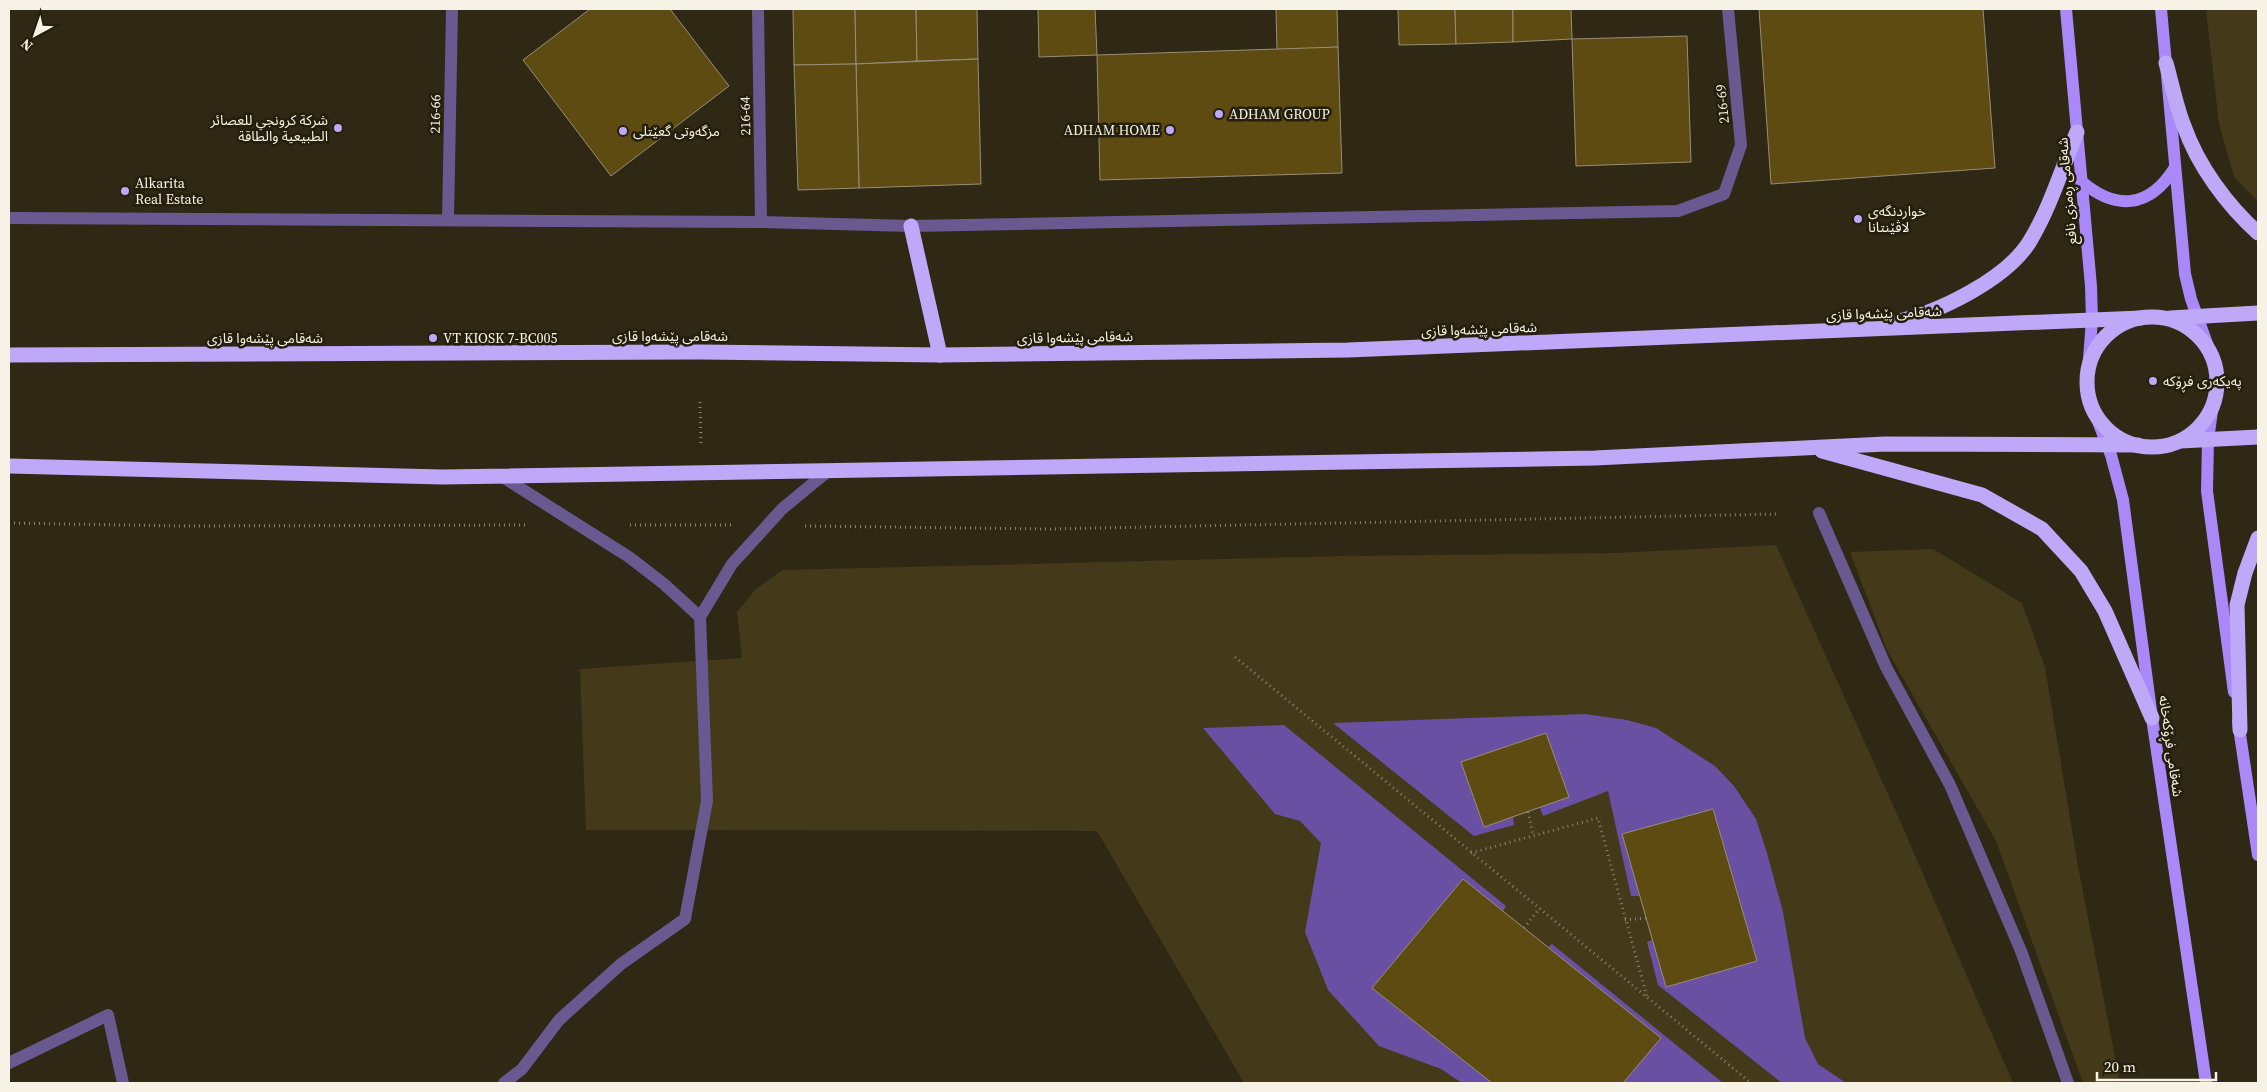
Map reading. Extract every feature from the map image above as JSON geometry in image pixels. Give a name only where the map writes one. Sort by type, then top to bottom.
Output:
[{"type":"highway","points":[[2166,63],[2184,127],[2203,165],[2229,203],[2258,233]]},
{"type":"highway","points":[[1859,330],[1909,319],[1944,304],[1982,285],[2012,262],[2029,242],[2077,132]]},
{"type":"highway","points":[[911,226],[940,355]]},
{"type":"highway","name":"شەقامی پێشەوا قازی","points":[[9,355],[708,352],[940,355],[1348,350],[2197,317],[2258,313]]},
{"type":"highway","name":"شەقامی پێشەوا قازی","points":[[2141,318],[2119,325],[2102,340],[2090,360],[2088,395],[2096,416],[2110,432],[2128,443],[2159,447],[2179,441],[2258,437]]},
{"type":"highway","name":"شەقامی پێشەوا قازی","points":[[2164,318],[2195,334],[2214,362],[2217,383],[2213,404],[2203,422],[2192,433],[2179,441]]},
{"type":"highway","name":"شەقامی پێشەوا قازی","points":[[9,466],[442,477],[1585,458],[1886,444],[2138,445]]},
{"type":"highway","points":[[1806,447],[1982,495],[2042,529],[2080,571],[2106,611],[2152,718]]},
{"type":"highway","points":[[2240,730],[2237,605],[2245,573],[2258,538]]},
{"type":"main road","name":"شەقامی ڕەمزی نافع","points":[[2066,9],[2091,286],[2092,320],[2088,372]]},
{"type":"main road","points":[[2161,9],[2185,274],[2197,317],[2214,362]]},
{"type":"main road","points":[[2082,181],[2096,193],[2113,201],[2132,201],[2149,196],[2164,185],[2174,169]]},
{"type":"main road","points":[[2213,404],[2208,440],[2207,491],[2223,623],[2258,855]]},
{"type":"main road","name":"شەقامی فڕۆکەخانە","points":[[2096,416],[2108,446],[2123,500],[2152,718],[2206,1083]]},
{"type":"street","name":"216-66","points":[[448,220],[452,9]]},
{"type":"street","name":"216-64","points":[[758,9],[761,222]]},
{"type":"street","name":"216-69","points":[[911,226],[1678,210],[1724,194],[1741,145],[1728,9]]},
{"type":"street","points":[[9,218],[761,222],[911,226]]},
{"type":"street","points":[[504,1083],[522,1070],[559,1020],[622,964],[685,918],[707,801],[700,617],[732,564],[782,509],[828,471]]},
{"type":"street","points":[[502,476],[629,556],[664,584],[700,617]]},
{"type":"street","points":[[1819,513],[1886,667],[1950,785],[2021,951],[2068,1083]]},
{"type":"street","points":[[9,1063],[108,1015],[123,1083]]},
{"type":"path","points":[[700,402],[701,451]]},
{"type":"path","points":[[627,525],[1050,529],[1776,514]]},
{"type":"path","points":[[9,522],[181,526],[529,525]]},
{"type":"path","points":[[1235,657],[1751,1083]]},
{"type":"path","points":[[1528,812],[1533,836]]},
{"type":"path","points":[[1471,853],[1598,818],[1647,998]]},
{"type":"path","points":[[1524,928],[1539,909]]},
{"type":"path","points":[[1625,920],[1646,918]]},
{"type":"shaded area","points":[[2206,9],[2258,9],[2258,201],[2234,177],[2219,124]]},
{"type":"shaded area","points":[[1776,545],[1901,823],[2013,1083],[1244,1083],[1097,831],[586,830],[580,669],[742,658],[737,612],[755,590],[782,570],[1345,556],[1615,553]]},
{"type":"shaded area","points":[[1933,549],[2022,603],[2045,667],[2078,866],[2120,1083],[2083,1083],[1996,841],[1887,650],[1850,552]]},
{"type":"shaded area","points":[[1585,714],[1627,720],[1656,728],[1715,766],[1734,786],[1756,819],[1767,853],[1783,912],[1805,1038],[1818,1064],[1846,1083],[1782,1083],[1658,985],[1647,942],[1652,940],[1640,896],[1631,896],[1608,791],[1543,816],[1540,808],[1513,817],[1514,825],[1474,836],[1333,723]]},
{"type":"shaded area","points":[[1284,725],[1506,906],[1503,911],[1548,947],[1552,944],[1723,1083],[1462,1083],[1441,1069],[1379,1046],[1328,990],[1305,932],[1321,843],[1300,821],[1275,814],[1203,728]]},
{"type":"building","name":"مزگەوتی گعێتلی","points":[[590,9],[670,9],[729,86],[611,176],[523,60]]},
{"type":"building","points":[[793,9],[855,9],[856,64],[794,65]]},
{"type":"building","points":[[855,9],[916,9],[917,61],[856,64]]},
{"type":"building","points":[[916,9],[977,9],[978,59],[917,61]]},
{"type":"building","points":[[1038,9],[1095,9],[1097,55],[1039,57]]},
{"type":"building","points":[[1276,9],[1337,9],[1338,47],[1277,50]]},
{"type":"building","points":[[1398,9],[1455,9],[1456,44],[1399,45]]},
{"type":"building","points":[[1455,9],[1513,9],[1513,42],[1456,44]]},
{"type":"building","points":[[1513,9],[1571,9],[1572,39],[1513,42]]},
{"type":"building","points":[[1759,9],[1983,9],[1995,168],[1771,184]]},
{"type":"building","points":[[1687,36],[1691,162],[1576,166],[1572,39]]},
{"type":"building","name":"ADHAM GROUP","points":[[1338,47],[1342,173],[1100,180],[1097,55]]},
{"type":"building","points":[[978,59],[981,184],[859,188],[856,64]]},
{"type":"building","points":[[856,64],[859,188],[798,190],[794,65]]},
{"type":"building","points":[[1546,733],[1569,797],[1484,827],[1461,762]]},
{"type":"building","points":[[1713,809],[1757,961],[1666,987],[1622,834]]},
{"type":"building","points":[[1463,879],[1661,1038],[1623,1083],[1492,1083],[1372,988]]},
{"type":"place","name":"ADHAM GROUP","points":[[1219,114]]},
{"type":"place","name":"شركة كرونجي للعصائر الطبيعية والطاقة","points":[[338,128]]},
{"type":"place","name":"ADHAM HOME","points":[[1170,130]]},
{"type":"place","name":"مزگەوتی گعێتلی","points":[[623,131]]},
{"type":"place","name":"Alkarita Real Estate","points":[[125,191]]},
{"type":"place","name":"خواردنگەی لاڤێنتانا","points":[[1858,219]]},
{"type":"place","name":"VT KIOSK 7-BC005","points":[[433,338]]},
{"type":"place","name":"پەیکەری فڕۆکە","points":[[2153,381]]}]
